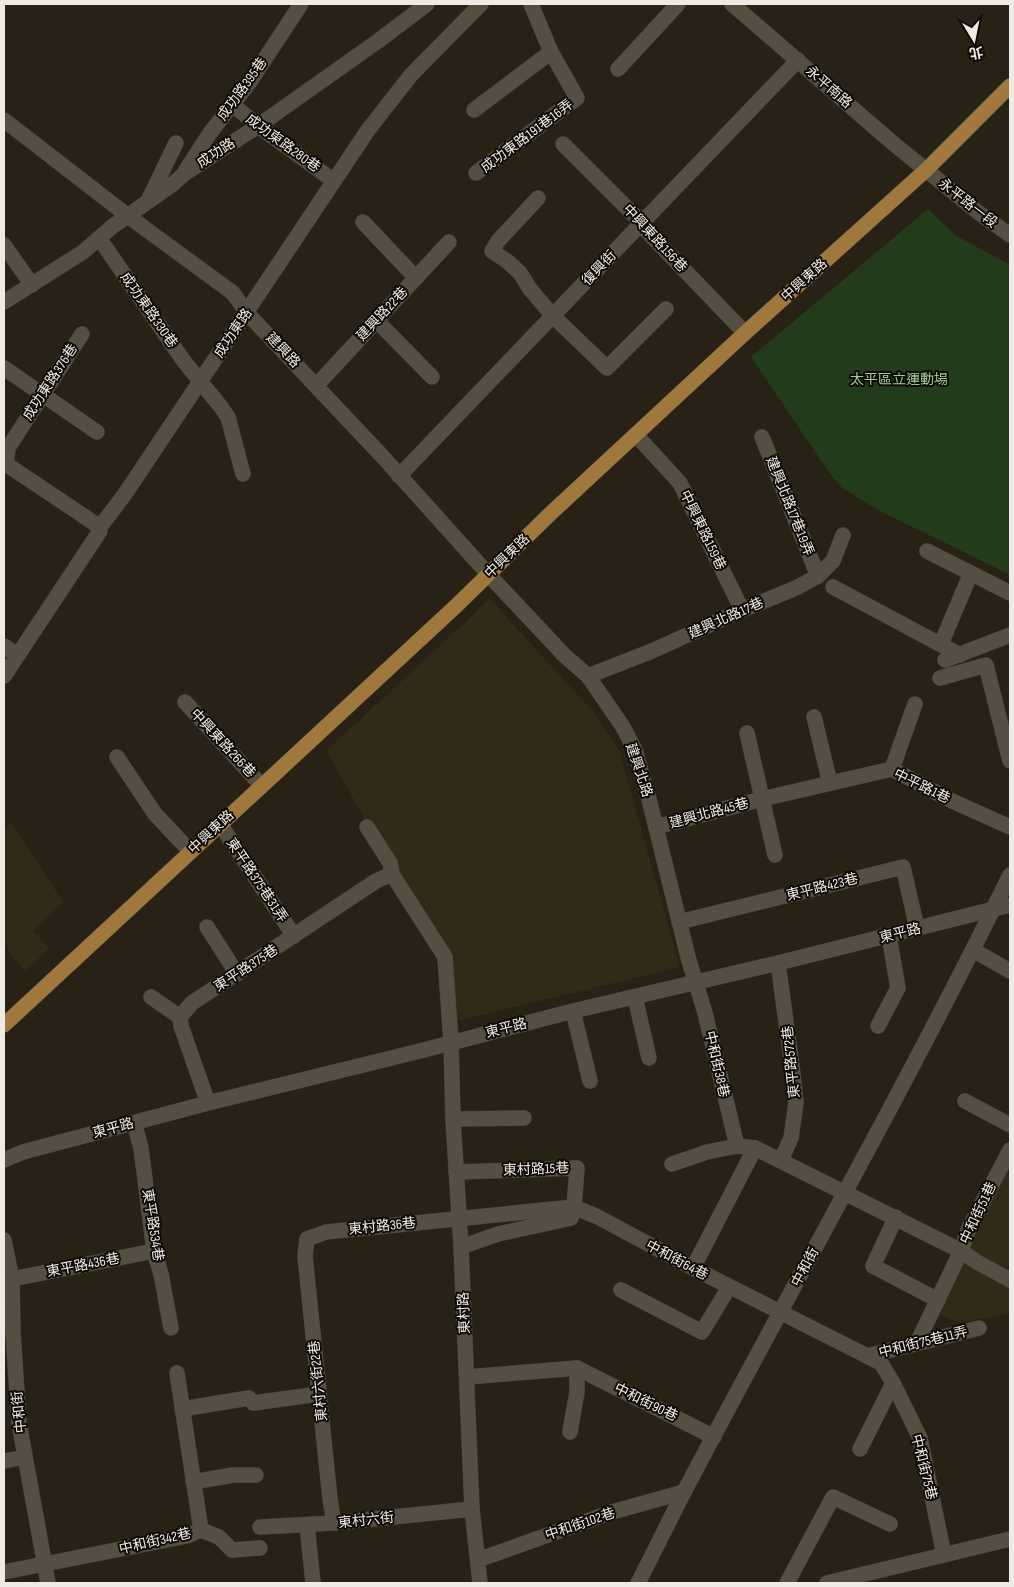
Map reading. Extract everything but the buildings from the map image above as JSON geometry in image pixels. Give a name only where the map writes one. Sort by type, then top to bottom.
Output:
[{"type":"main road","name":"中興東路","points":[[4,1025],[449,612],[636,435],[926,170],[1010,86]]},
{"type":"street","name":"成功路395巷","points":[[184,174],[210,133],[248,83],[301,4]]},
{"type":"street","name":"成功路","points":[[4,302],[83,252],[184,174],[258,126],[427,4]]},
{"type":"street","name":"成功東路","points":[[4,676],[100,531],[100,527],[125,494],[368,130],[410,75],[481,4]]},
{"type":"street","points":[[474,110],[551,52],[532,4]]},
{"type":"street","points":[[618,69],[678,4]]},
{"type":"street","name":"永平南路","points":[[732,4],[926,170]]},
{"type":"street","name":"成功東路191巷16弄","points":[[476,173],[577,98],[551,52]]},
{"type":"street","name":"復興街","points":[[399,476],[798,60]]},
{"type":"street","name":"成功東路280巷","points":[[232,104],[258,126],[334,181]]},
{"type":"street","name":"建興路","points":[[4,120],[128,216],[233,293],[247,313],[488,574]]},
{"type":"street","points":[[147,203],[176,143]]},
{"type":"street","name":"中興東路156巷","points":[[563,144],[636,217],[640,224],[746,334]]},
{"type":"street","name":"永平路一段","points":[[926,170],[979,214],[1010,235]]},
{"type":"street","points":[[538,198],[498,241],[492,251],[520,273],[530,289],[553,316],[607,368],[666,309]]},
{"type":"street","points":[[363,222],[416,278]]},
{"type":"street","name":"成功東路330巷","points":[[99,238],[184,360],[228,417],[243,474]]},
{"type":"street","name":"建興路22巷","points":[[316,386],[449,242]]},
{"type":"street","points":[[4,245],[32,285]]},
{"type":"street","points":[[376,320],[432,377]]},
{"type":"street","name":"成功東路376巷","points":[[82,334],[8,448],[6,464],[100,527]]},
{"type":"street","points":[[4,368],[97,432]]},
{"type":"street","name":"中興東路159巷","points":[[636,435],[680,483],[742,610]]},
{"type":"street","name":"建興北路17巷19弄","points":[[762,437],[818,576]]},
{"type":"street","name":"建興北路17巷","points":[[588,676],[652,651],[796,588],[818,576],[833,561],[843,536]]},
{"type":"street","points":[[927,551],[1010,593]]},
{"type":"street","points":[[940,644],[971,573]]},
{"type":"street","name":"建興北路","points":[[488,574],[564,655],[588,676],[623,728],[635,750],[696,983]]},
{"type":"street","points":[[834,587],[940,644],[953,657],[1010,635]]},
{"type":"street","points":[[4,646],[17,655]]},
{"type":"street","points":[[940,678],[986,665],[1005,716],[1010,761]]},
{"type":"street","name":"中興東路266巷","points":[[185,702],[262,785]]},
{"type":"street","points":[[892,769],[915,704]]},
{"type":"street","points":[[814,716],[830,784]]},
{"type":"street","name":"建興北路45巷","points":[[747,733],[775,856]]},
{"type":"street","points":[[117,756],[155,814],[190,851]]},
{"type":"street","name":"中平路1巷","points":[[830,784],[892,769],[952,801],[1010,827]]},
{"type":"street","name":"建興北路45巷","points":[[656,827],[762,799],[830,784]]},
{"type":"street","name":"東平路375巷31弄","points":[[220,824],[294,936]]},
{"type":"street","points":[[367,827],[390,863],[392,874],[445,957],[451,1042]]},
{"type":"street","name":"東平路423巷","points":[[679,922],[903,867],[917,928]]},
{"type":"street","name":"東平路375巷","points":[[180,1017],[192,1003],[376,882],[392,874]]},
{"type":"street","name":"中和街","points":[[638,1583],[684,1492],[973,950],[1010,875]]},
{"type":"street","name":"東平路","points":[[4,1160],[22,1152],[208,1103],[414,1053],[573,1011],[696,983],[1010,905]]},
{"type":"street","points":[[207,927],[237,974]]},
{"type":"street","points":[[878,1026],[898,988],[889,936]]},
{"type":"street","points":[[973,950],[1010,971]]},
{"type":"street","name":"東平路572巷","points":[[778,963],[796,1102],[791,1138],[781,1160]]},
{"type":"street","name":"中和街38巷","points":[[696,983],[737,1146]]},
{"type":"street","points":[[151,997],[180,1017],[181,1026],[208,1103]]},
{"type":"street","points":[[634,997],[649,1058]]},
{"type":"street","points":[[573,1011],[590,1081]]},
{"type":"street","name":"東村路","points":[[451,1042],[453,1120],[461,1246],[472,1509],[480,1583]]},
{"type":"street","points":[[965,1101],[1010,1124]]},
{"type":"street","points":[[453,1120],[524,1118]]},
{"type":"street","name":"東平路534巷","points":[[134,1123],[141,1148],[154,1250],[161,1274],[171,1328]]},
{"type":"street","points":[[672,1164],[707,1152],[737,1146],[756,1148],[845,1192]]},
{"type":"street","points":[[693,1268],[756,1148]]},
{"type":"street","name":"中和街51巷","points":[[917,1343],[961,1251],[969,1228],[1010,1150]]},
{"type":"street","name":"東村路15巷","points":[[456,1172],[577,1168],[574,1207]]},
{"type":"street","name":"中和街51巷","points":[[845,1192],[961,1251],[1010,1280]]},
{"type":"street","points":[[461,1246],[498,1234],[571,1218],[574,1207]]},
{"type":"street","name":"中和街64巷","points":[[458,1218],[574,1207],[598,1217],[729,1287],[781,1312]]},
{"type":"street","points":[[896,1217],[873,1266],[938,1300]]},
{"type":"street","name":"東村路36巷","points":[[307,1239],[326,1232],[458,1218]]},
{"type":"street","name":"東村六街22巷","points":[[307,1239],[305,1256],[334,1523]]},
{"type":"street","name":"中和街","points":[[4,1240],[12,1279],[8,1334],[25,1457],[48,1583]]},
{"type":"street","name":"東平路436巷","points":[[12,1279],[154,1250]]},
{"type":"street","points":[[621,1290],[702,1332],[729,1287]]},
{"type":"street","name":"中和街75巷","points":[[781,1312],[881,1363],[920,1438],[944,1555]]},
{"type":"street","name":"中和街75巷11弄","points":[[867,1356],[979,1328]]},
{"type":"street","points":[[466,1377],[576,1368],[577,1392],[570,1432]]},
{"type":"street","name":"中和街90巷","points":[[576,1368],[680,1418],[714,1437]]},
{"type":"street","points":[[177,1373],[201,1530]]},
{"type":"street","points":[[860,1450],[893,1383]]},
{"type":"street","points":[[182,1409],[319,1394]]},
{"type":"street","points":[[4,1461],[25,1457]]},
{"type":"street","points":[[193,1482],[233,1475],[256,1475]]},
{"type":"street","name":"中和街102巷","points":[[478,1560],[612,1512],[684,1492]]},
{"type":"street","points":[[787,1583],[833,1497],[890,1524]]},
{"type":"street","name":"東村六街","points":[[260,1527],[334,1523],[472,1509]]},
{"type":"street","points":[[307,1525],[313,1583]]},
{"type":"street","name":"中和街342巷","points":[[4,1572],[187,1536],[201,1530],[219,1537],[232,1550],[260,1548]]},
{"type":"street","points":[[828,1583],[1010,1539]]},
{"type":"shaded area","points":[[490,599],[589,707],[619,750],[680,967],[449,1023],[443,956],[326,751]]},
{"type":"shaded area","points":[[11,822],[63,902],[33,931],[50,948],[25,971],[11,955],[4,940],[4,832]]},
{"type":"shaded area","points":[[1010,1165],[1010,1312],[961,1323],[936,1313]]},
{"type":"green space","name":"太平區立運動場","points":[[928,209],[955,235],[1010,265],[1010,575],[878,510],[842,488],[828,471],[751,357]]}]
